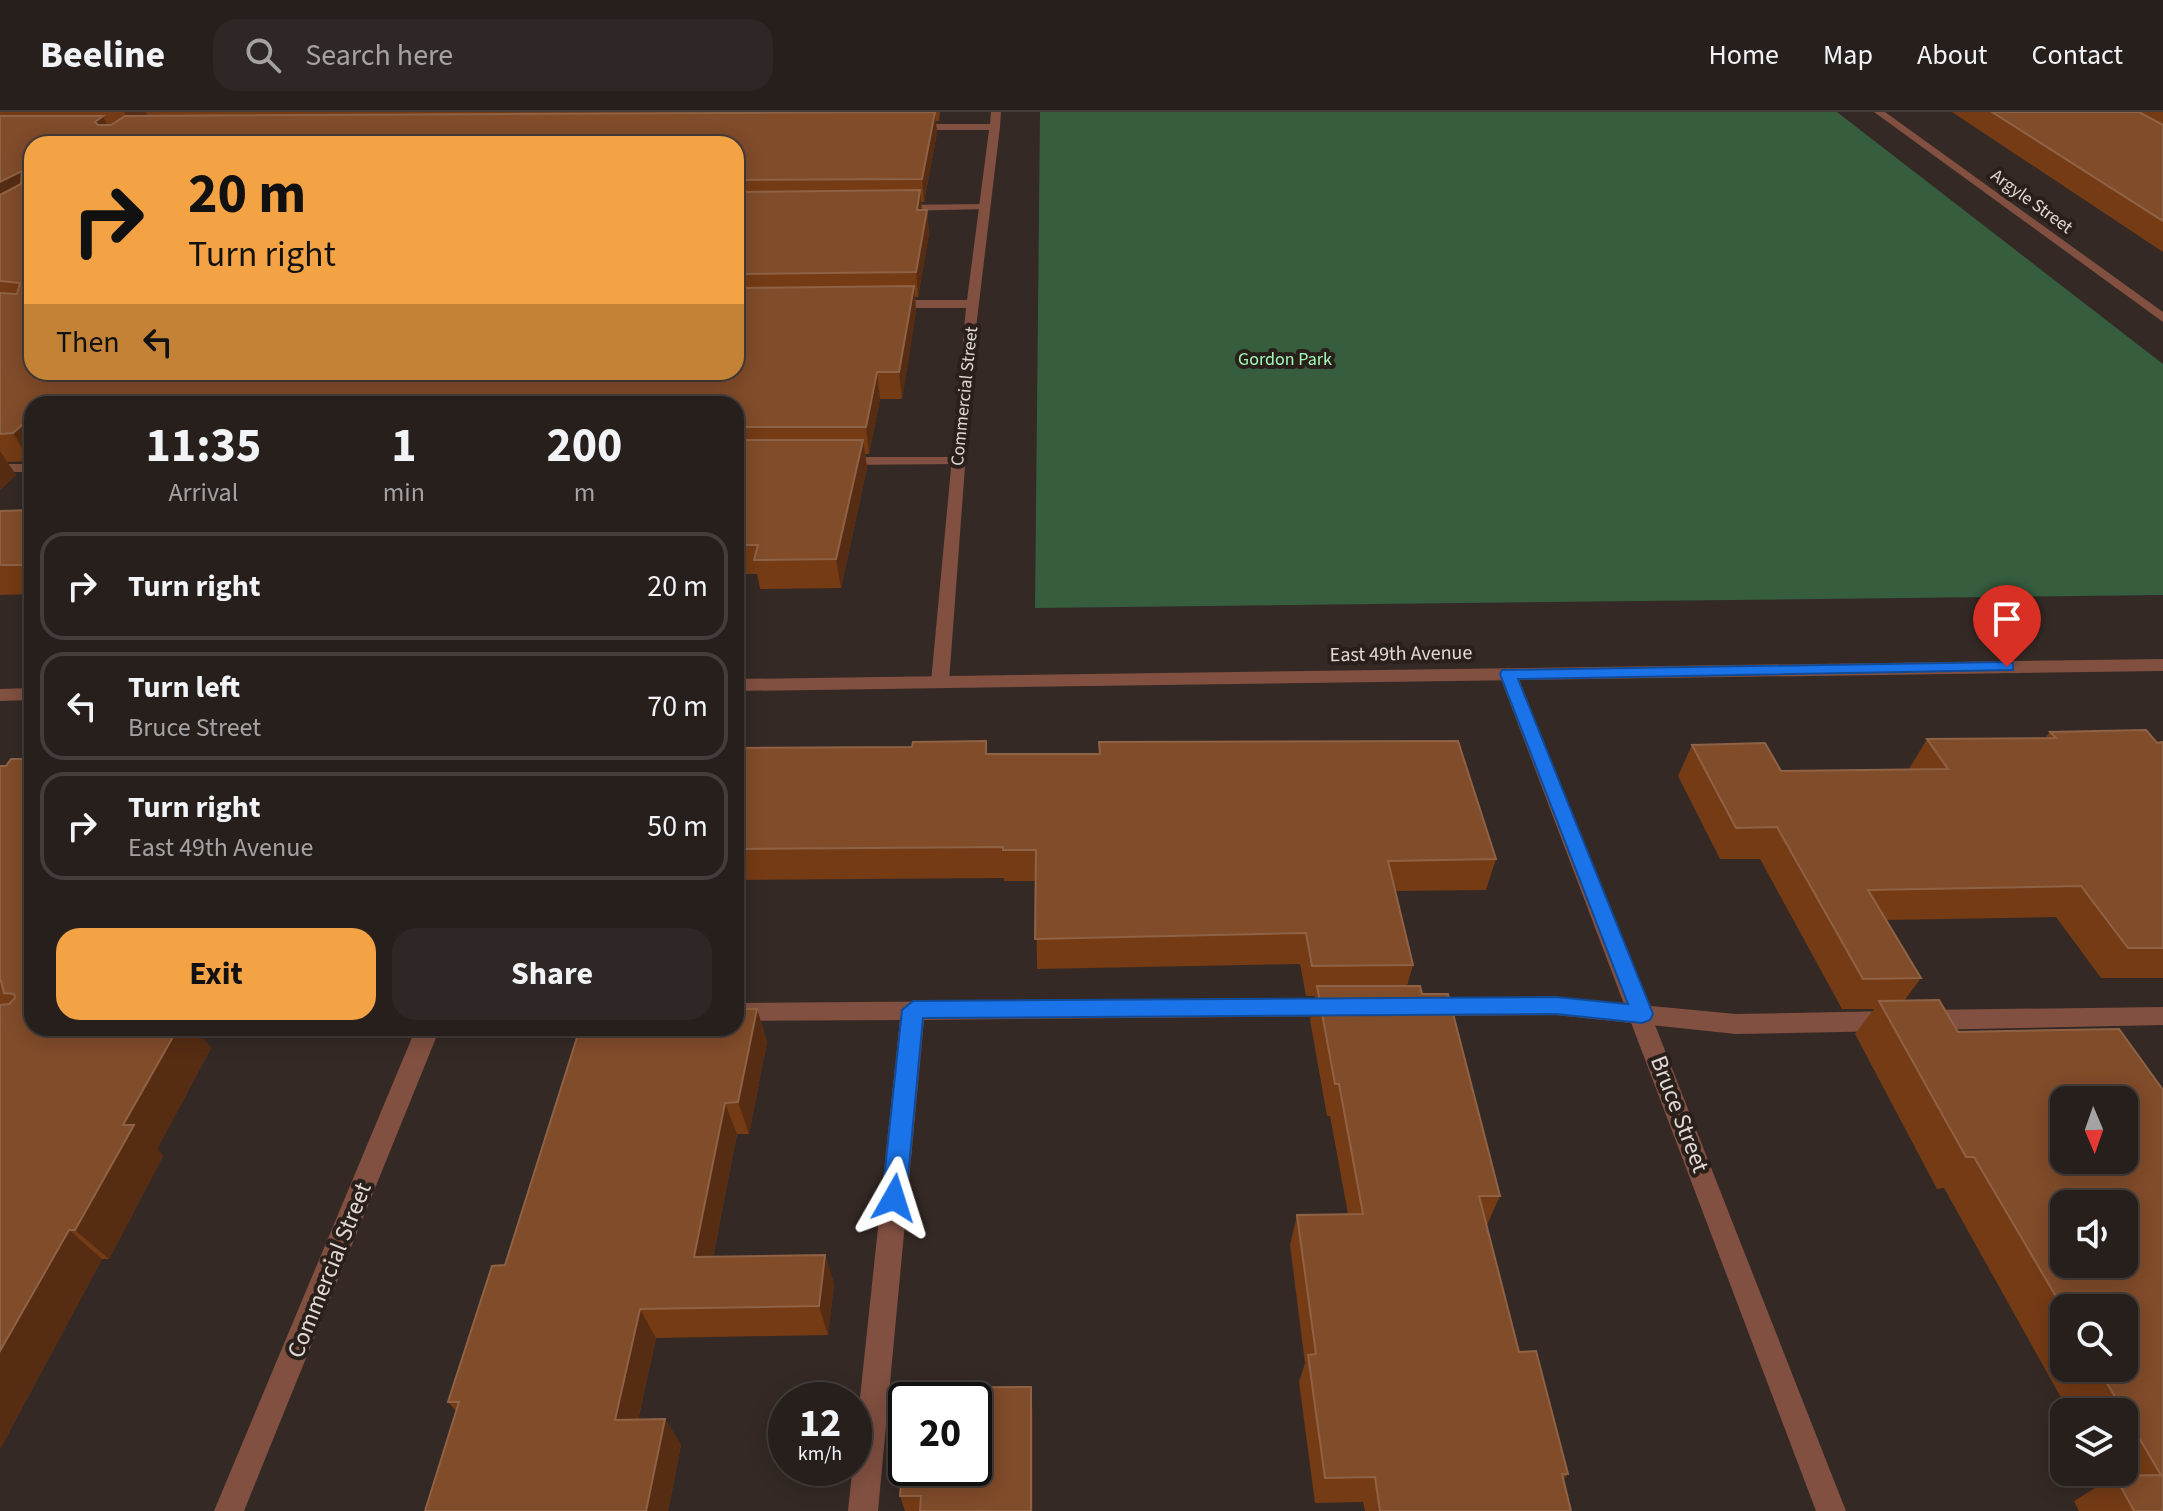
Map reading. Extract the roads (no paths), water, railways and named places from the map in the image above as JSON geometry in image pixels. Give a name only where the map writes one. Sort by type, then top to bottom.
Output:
[{"type":"street","name":"Argyle Street","points":[[1879,112],[2163,318]]},
{"type":"street","points":[[906,127],[995,119]]},
{"type":"street","name":"Commercial Street","points":[[940,682],[957,461],[995,119]]},
{"type":"street","points":[[877,208],[986,207]]},
{"type":"street","points":[[878,304],[974,304]]},
{"type":"street","points":[[831,461],[957,461]]},
{"type":"street","points":[[0,468],[24,468]]},
{"type":"street","name":"East 49th Avenue","points":[[744,685],[2163,665]]},
{"type":"street","name":"Bruce Street","points":[[1508,674],[1642,1014],[1831,1511]]},
{"type":"street","points":[[0,695],[24,694]]},
{"type":"street","points":[[1399,1007],[1556,1006],[1736,1024],[2163,1016]]},
{"type":"street","points":[[744,1012],[1368,1007]]},
{"type":"street","points":[[863,1511],[913,1010]]},
{"type":"street","name":"Commercial Street","points":[[229,1511],[425,1036]]},
{"type":"park label","name":"Gordon Park","points":[[1285,359]]}]
